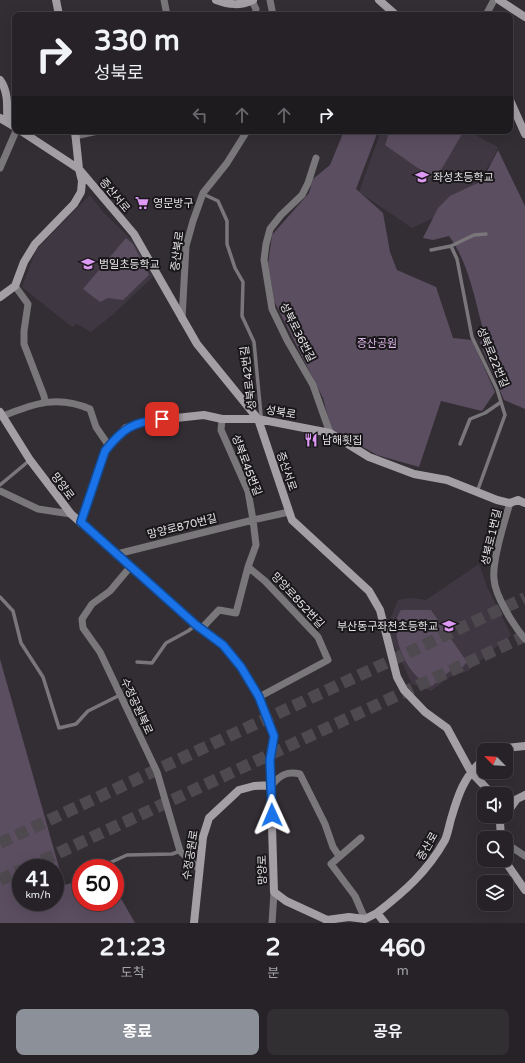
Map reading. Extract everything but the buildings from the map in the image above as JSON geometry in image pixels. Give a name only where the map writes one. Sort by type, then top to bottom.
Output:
[{"type":"street","points":[[56,0],[58,12]]},
{"type":"street","points":[[164,0],[166,12]]},
{"type":"street","points":[[216,0],[225,4],[240,5],[253,0],[256,12]]},
{"type":"street","points":[[270,0],[272,12]]},
{"type":"street","points":[[379,0],[393,12]]},
{"type":"street","points":[[488,12],[494,0]]},
{"type":"street","points":[[499,0],[525,17]]},
{"type":"street","points":[[0,80],[4,86],[7,99],[3,120],[12,125]]},
{"type":"street","points":[[513,107],[525,134]]},
{"type":"street","points":[[0,168],[15,134]]},
{"type":"street","points":[[26,134],[79,169]]},
{"type":"street","points":[[0,297],[15,286],[24,262],[35,244],[74,204],[81,192],[82,181],[79,169],[75,134]]},
{"type":"street","name":"증산북로","points":[[182,319],[186,246],[193,221],[203,193],[227,163],[244,134]]},
{"type":"street","name":"성북로36번길","points":[[316,158],[308,183],[302,195],[281,214],[270,229],[264,260],[272,309],[287,340],[313,384],[330,432]]},
{"type":"street","name":"증산서로","points":[[79,169],[134,234],[197,344],[258,419],[292,520],[369,591],[380,610],[397,677],[404,690],[425,712],[447,728],[471,772]]},
{"type":"street","points":[[15,286],[28,304],[24,331],[24,344],[45,402]]},
{"type":"street","points":[[2,414],[32,404],[45,402],[70,403],[90,410],[96,427],[109,446]]},
{"type":"street","name":"망양로","points":[[2,414],[30,460],[71,514],[199,626],[223,645],[241,667],[259,697],[274,736],[270,760],[272,785],[274,892],[286,901],[327,921]]},
{"type":"street","name":"성북로","points":[[81,522],[105,451],[126,428],[148,421],[204,415],[222,418],[258,419],[330,432],[369,457],[414,474],[447,480],[497,500],[510,503],[518,500],[525,503]]},
{"type":"street","name":"성북로45번길","points":[[222,418],[221,430],[248,491],[252,520]]},
{"type":"street","points":[[0,491],[38,509],[71,514]]},
{"type":"street","name":"성북로1번길","points":[[510,503],[495,561],[494,578],[496,589],[513,623],[525,639]]},
{"type":"street","points":[[199,626],[219,610],[236,613],[248,567],[256,545],[252,520],[289,512]]},
{"type":"street","name":"망양로870번길","points":[[117,554],[252,520]]},
{"type":"street","name":"수정공원북로","points":[[131,566],[110,591],[92,604],[82,619],[83,628],[100,652],[156,772],[180,851],[198,868]]},
{"type":"street","name":"망양로852번길","points":[[248,567],[265,581],[318,637],[328,660],[259,697]]},
{"type":"street","points":[[513,747],[525,746]]},
{"type":"street","name":"증산로","points":[[365,919],[377,913],[407,889],[430,865],[446,838],[460,789],[471,772],[477,766]]},
{"type":"street","points":[[272,785],[279,776],[291,772],[300,774],[325,824],[333,847],[339,856]]},
{"type":"street","points":[[471,772],[485,787]]},
{"type":"street","name":"수정공원로","points":[[194,923],[198,868],[203,836],[209,818],[239,790],[254,786],[272,785]]},
{"type":"street","points":[[513,803],[517,799],[525,795]]},
{"type":"street","points":[[361,838],[331,864],[355,896],[365,919]]},
{"type":"street","points":[[513,848],[525,856]]},
{"type":"street","points":[[509,867],[525,890]]},
{"type":"street","points":[[272,923],[274,892]]},
{"type":"street","points":[[377,913],[385,923]]},
{"type":"street","points":[[327,921],[349,917],[365,919]]},
{"type":"lane","name":"성북로42번길","points":[[203,193],[218,201],[227,221],[227,244],[235,268],[243,282],[242,316],[254,342],[256,353],[262,415],[258,419]]},
{"type":"lane","points":[[431,250],[451,246],[474,234],[486,234]]},
{"type":"lane","name":"성북로22번길","points":[[451,246],[457,259],[472,337],[501,402],[505,415],[477,492]]},
{"type":"lane","points":[[460,444],[470,418],[485,414],[501,402]]},
{"type":"lane","points":[[0,485],[30,460]]},
{"type":"lane","points":[[0,597],[13,611],[21,643],[43,678],[59,728],[76,724],[88,712],[120,695]]},
{"type":"lane","points":[[137,662],[152,663],[166,643],[199,626]]},
{"type":"lane","points":[[118,859],[127,855],[172,854],[180,851]]},
{"type":"shaded area","name":"좌성초등학교","points":[[380,134],[474,134],[498,147],[491,162],[470,192],[440,215],[412,228],[359,192]]},
{"type":"shaded area","name":"범일초등학교","points":[[90,195],[103,212],[134,242],[153,277],[111,316],[91,332],[77,324],[72,327],[22,287],[36,250]]},
{"type":"shaded area","name":"부산동구좌천초등학교","points":[[479,564],[487,587],[511,635],[468,671],[450,677],[431,691],[412,684],[391,639],[391,617],[398,600],[411,598],[426,600]]},
{"type":"green space","name":"증산공원","points":[[343,134],[377,134],[356,189],[383,213],[390,252],[397,270],[436,287],[453,338],[472,340],[495,392],[482,411],[441,401],[419,467],[377,455],[331,429],[323,398],[274,301],[268,264],[272,235],[309,193],[313,179],[330,165]]},
{"type":"green space","points":[[389,134],[462,134],[435,180],[385,145]]},
{"type":"green space","points":[[498,150],[525,206],[525,409],[504,400],[480,343],[484,333],[471,283],[462,258],[456,247],[449,236],[433,240],[423,238],[438,208],[450,196],[482,181]]},
{"type":"green space","points":[[126,238],[133,244],[149,275],[123,300],[108,298],[100,302],[83,289]]},
{"type":"green space","points":[[401,610],[431,610],[467,662],[460,670],[450,671],[432,686],[423,682],[415,674],[408,665],[398,641],[396,629],[397,619]]},
{"type":"green space","points":[[0,659],[57,859],[12,859],[12,911],[64,911],[64,885],[72,883],[72,911],[124,911],[124,904],[135,923],[0,923]]},
{"type":"tunnel","points":[[0,843],[525,598]]},
{"type":"tunnel","points":[[45,859],[525,636]]},
{"type":"tunnel","points":[[0,880],[12,874]]},
{"type":"place","name":"좌성초등학교","points":[[422,177]]},
{"type":"place","name":"영문방구","points":[[142,203]]},
{"type":"place","name":"범일초등학교","points":[[88,264]]},
{"type":"place","name":"남해횟집","points":[[311,440]]},
{"type":"place","name":"부산동구좌천초등학교","points":[[449,626]]},
{"type":"route","points":[[162,419],[148,421],[126,428],[111,443],[105,451],[81,522],[196,625],[223,645],[241,667],[259,697],[274,736],[270,760],[272,815]]}]
